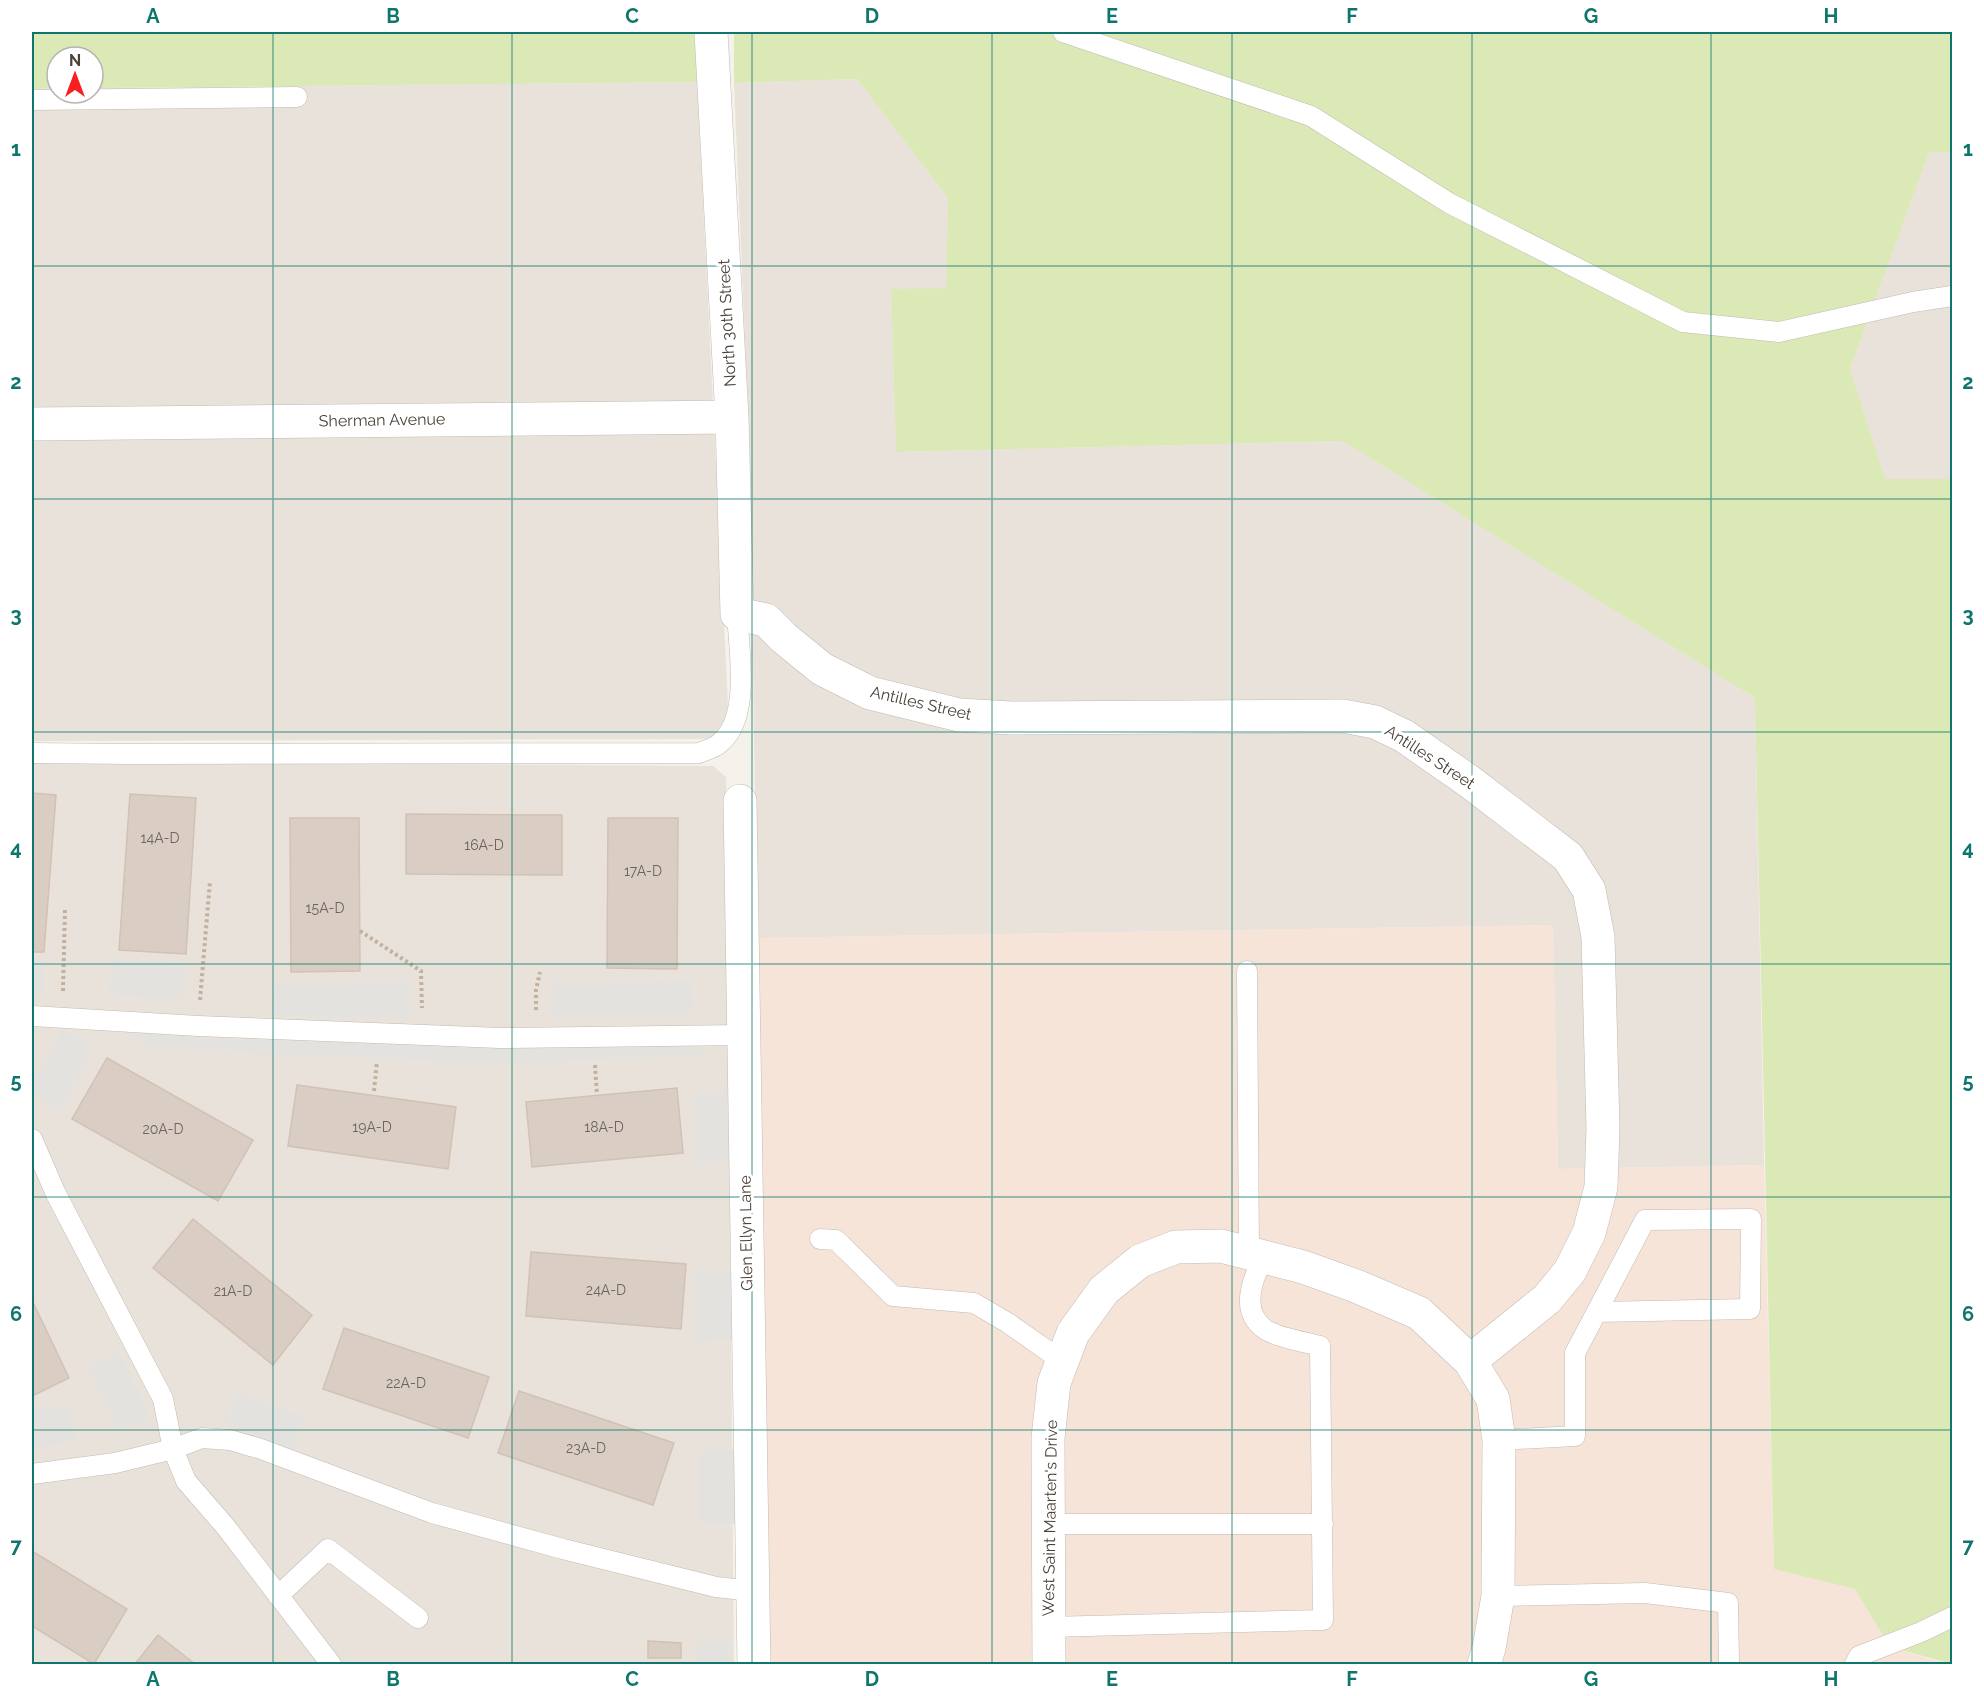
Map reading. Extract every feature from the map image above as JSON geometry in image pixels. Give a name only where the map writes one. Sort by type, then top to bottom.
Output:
[{"type":"street","name":"North 30th Street","points":[[711,32],[732,417],[737,614]]},
{"type":"street","name":"Sherman Avenue","points":[[32,424],[732,417]]},
{"type":"street","name":"Antilles Street","points":[[737,614],[766,620],[822,669],[870,693],[960,715],[1011,718],[1343,716],[1375,722],[1404,736],[1470,782],[1568,857],[1589,890],[1598,937],[1603,1128],[1601,1186],[1589,1233],[1570,1271],[1547,1299],[1470,1361]]},
{"type":"street","name":"Glen Ellyn Lane","points":[[740,801],[754,1665]]},
{"type":"street","name":"West Saint Maarten's Drive","points":[[1049,1665],[1048,1438],[1054,1383],[1073,1333],[1104,1290],[1140,1261],[1176,1247],[1221,1246],[1303,1267],[1356,1286],[1419,1313],[1470,1361],[1493,1399],[1499,1440],[1498,1596],[1484,1665]]},
{"type":"lane","points":[[1063,32],[1311,116],[1449,203],[1683,322],[1779,333],[1913,302],[1953,296]]},
{"type":"lane","points":[[32,100],[297,97]]},
{"type":"lane","points":[[32,753],[699,753],[720,744],[735,726],[741,685],[737,614]]},
{"type":"lane","points":[[1049,1627],[1323,1620],[1320,1346],[1265,1329],[1252,1313],[1249,1290],[1256,1271],[1256,1255],[1247,971]]},
{"type":"lane","points":[[32,1016],[198,1026],[423,1035],[536,1038],[743,1035]]},
{"type":"lane","points":[[32,1139],[56,1194],[163,1399],[173,1449],[186,1481],[225,1526],[331,1665]]},
{"type":"lane","points":[[1499,1440],[1575,1436],[1575,1353],[1646,1220],[1751,1219],[1750,1309],[1597,1312]]},
{"type":"lane","points":[[820,1239],[836,1240],[893,1296],[974,1303],[1008,1323],[1062,1361]]},
{"type":"lane","points":[[32,1474],[115,1463],[173,1449],[202,1438],[230,1440],[261,1449],[432,1513],[562,1549],[716,1587],[753,1591]]},
{"type":"lane","points":[[1047,1524],[1323,1524]]},
{"type":"lane","points":[[278,1596],[328,1549],[418,1618]]},
{"type":"lane","points":[[1498,1596],[1645,1593],[1728,1603],[1730,1665]]},
{"type":"lane","points":[[1855,1665],[1859,1656],[1953,1617]]},
{"type":"path","points":[[198,1026],[210,881]]},
{"type":"path","points":[[62,1018],[65,908]]},
{"type":"path","points":[[360,931],[421,971],[423,1035]]},
{"type":"path","points":[[536,1038],[536,990],[540,972]]},
{"type":"shaded area","points":[[857,79],[948,198],[946,288],[891,290],[896,452],[1343,441],[1755,698],[1764,1165],[1558,1169],[1553,925],[757,938],[750,456],[734,83]]},
{"type":"shaded area","points":[[697,82],[728,706],[726,727],[712,739],[32,741],[32,89],[45,88],[45,105],[105,105],[105,88]]},
{"type":"shaded area","points":[[1929,152],[1952,152],[1952,479],[1885,479],[1850,369]]},
{"type":"shaded area","points":[[32,761],[713,766],[726,777],[734,1664],[32,1664]]},
{"type":"shaded area","points":[[1553,925],[1558,1169],[1764,1165],[1774,1569],[1855,1589],[1890,1647],[1947,1664],[770,1664],[757,938]]},
{"type":"shaded area","points":[[32,960],[45,960],[43,995],[32,995]]},
{"type":"shaded area","points":[[111,960],[184,964],[183,999],[108,995]]},
{"type":"shaded area","points":[[692,980],[693,1013],[552,1016],[553,983]]},
{"type":"shaded area","points":[[409,981],[408,1018],[272,1016],[274,983]]},
{"type":"shaded area","points":[[63,1029],[93,1045],[60,1111],[32,1095],[32,1087]]},
{"type":"shaded area","points":[[129,1032],[223,1039],[356,1043],[689,1047],[702,1050],[703,1057],[483,1063],[149,1048],[132,1039]]},
{"type":"shaded area","points":[[734,1092],[733,1162],[697,1163],[695,1095]]},
{"type":"shaded area","points":[[694,1272],[734,1272],[736,1340],[696,1341]]},
{"type":"shaded area","points":[[119,1352],[150,1417],[118,1431],[88,1366]]},
{"type":"shaded area","points":[[238,1393],[305,1417],[294,1450],[224,1424]]},
{"type":"shaded area","points":[[72,1405],[76,1441],[32,1448],[32,1411]]},
{"type":"shaded area","points":[[699,1449],[737,1449],[738,1524],[699,1524]]},
{"type":"shaded area","points":[[698,1640],[729,1641],[728,1664],[698,1664]]},
{"type":"green space","points":[[32,32],[696,32],[697,82],[105,88],[105,45],[45,45],[45,88],[32,89]]},
{"type":"green space","points":[[734,32],[1952,32],[1952,152],[1929,152],[1850,369],[1885,479],[1952,479],[1952,1664],[1890,1647],[1855,1589],[1774,1569],[1755,698],[1343,441],[896,452],[891,289],[946,288],[948,198],[857,79],[734,83]]},
{"type":"building","points":[[32,793],[56,795],[44,952],[32,952]]},
{"type":"building","points":[[130,794],[196,798],[186,954],[119,950]]},
{"type":"building","points":[[406,814],[562,815],[562,875],[406,874]]},
{"type":"building","points":[[290,818],[359,818],[360,971],[291,972]]},
{"type":"building","points":[[608,818],[678,818],[677,969],[607,968]]},
{"type":"building","points":[[107,1058],[253,1140],[218,1201],[72,1119]]},
{"type":"building","points":[[297,1085],[456,1107],[448,1169],[288,1146]]},
{"type":"building","points":[[677,1088],[683,1153],[532,1167],[526,1102]]},
{"type":"building","points":[[193,1219],[312,1315],[273,1365],[153,1268]]},
{"type":"building","points":[[531,1252],[686,1264],[681,1329],[526,1316]]},
{"type":"building","points":[[32,1300],[69,1378],[32,1396]]},
{"type":"building","points":[[344,1328],[489,1377],[468,1438],[323,1389]]},
{"type":"building","points":[[519,1391],[674,1443],[653,1505],[498,1453]]},
{"type":"building","points":[[32,1551],[127,1609],[94,1664],[32,1626]]},
{"type":"building","points":[[158,1635],[195,1664],[135,1664]]},
{"type":"building","points":[[648,1641],[681,1643],[681,1658],[648,1658]]}]
